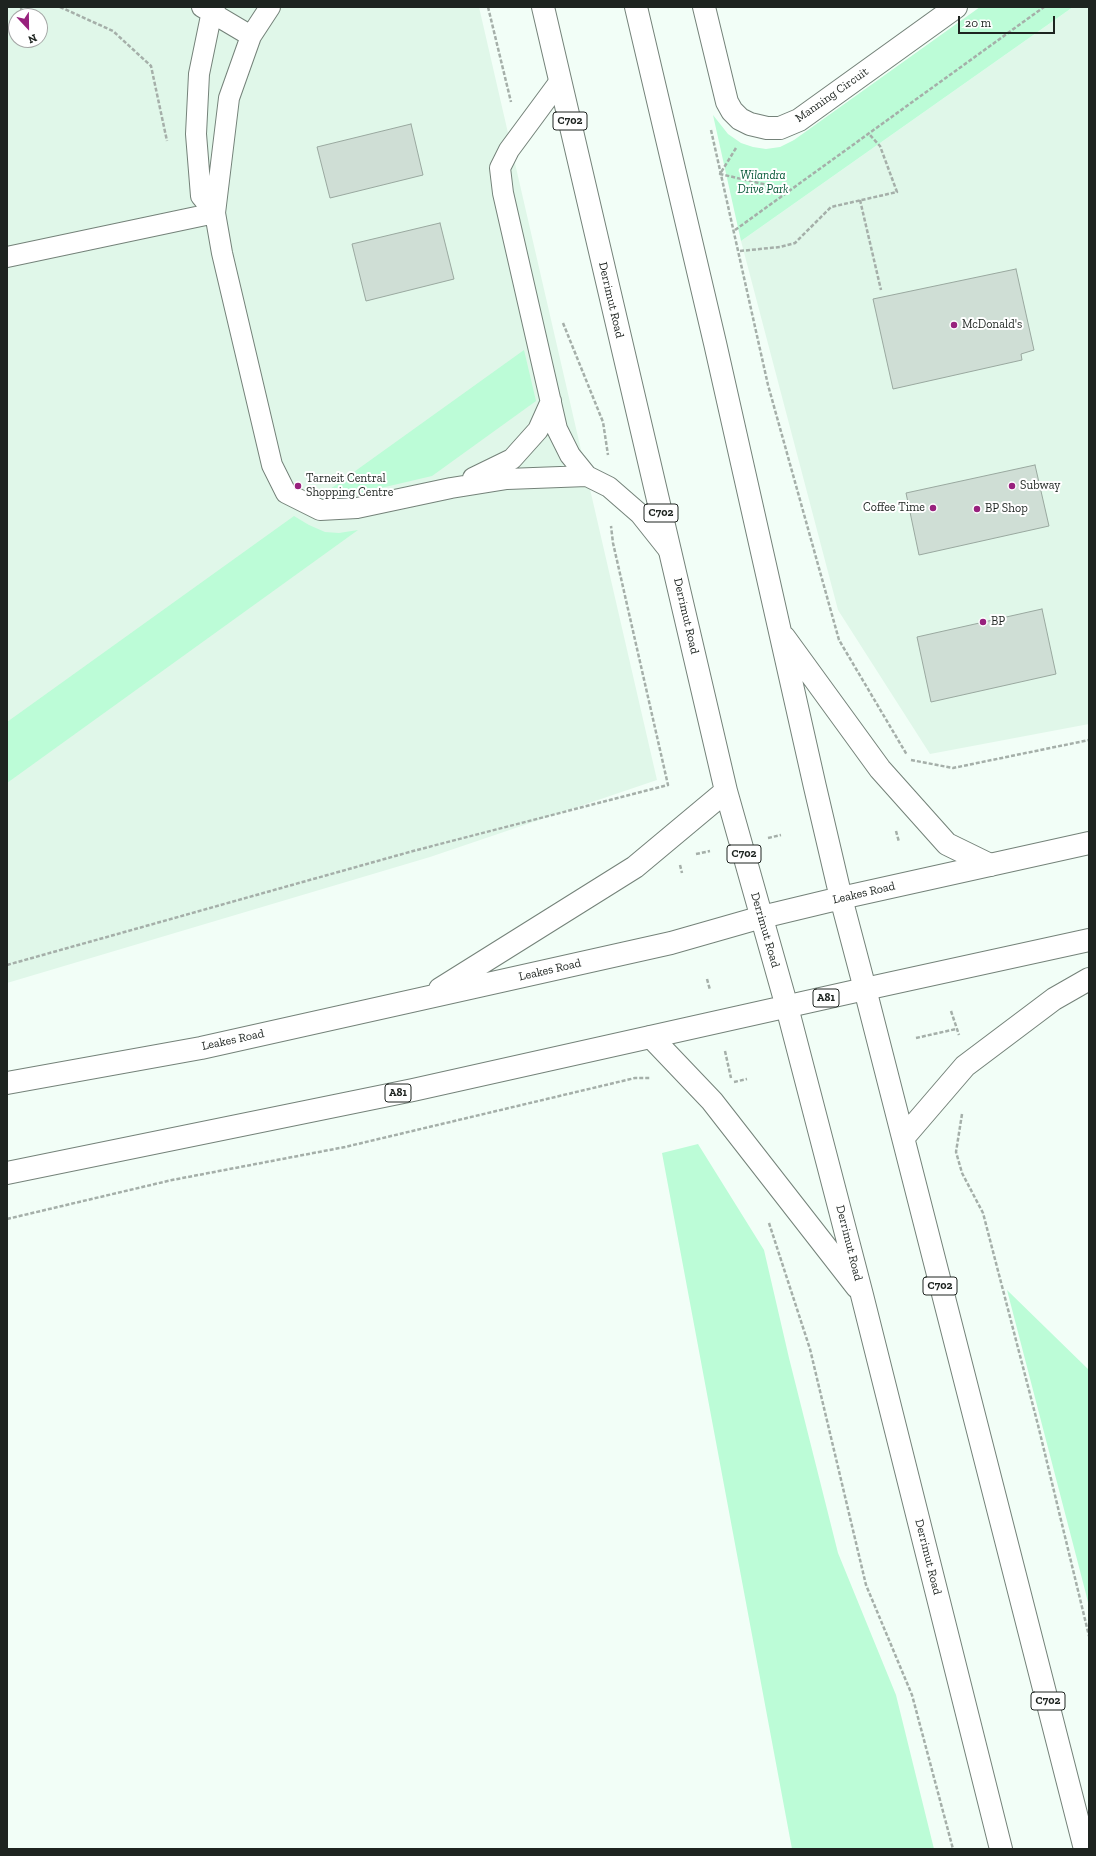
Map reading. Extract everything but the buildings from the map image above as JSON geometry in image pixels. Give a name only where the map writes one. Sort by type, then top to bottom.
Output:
[{"type":"main road","name":"Derrimut Road","points":[[543,7],[726,791],[787,1007],[862,1295],[1001,1849]]},
{"type":"main road","name":"C702","points":[[636,7],[714,336],[841,898],[904,1137],[945,1306],[1085,1849]]},
{"type":"main road","name":"Manning Circuit","points":[[704,7],[727,102],[732,112],[740,119],[750,124],[767,128],[780,128],[799,120],[956,7]]},
{"type":"main road","points":[[779,629],[880,769],[947,844],[990,865]]},
{"type":"main road","points":[[425,998],[635,867],[726,791]]},
{"type":"main road","name":"Leakes Road","points":[[7,1083],[200,1048],[671,943],[762,917],[841,898],[1089,843]]},
{"type":"main road","points":[[865,990],[1089,940]]},
{"type":"main road","points":[[904,1137],[965,1066],[1054,999],[1089,979]]},
{"type":"main road","name":"A81","points":[[7,1173],[413,1090],[865,990]]},
{"type":"main road","points":[[651,1037],[712,1101],[862,1295]]},
{"type":"lane","points":[[270,7],[251,36],[229,98],[215,213],[222,253],[272,465],[286,493],[320,510],[328,510],[357,508],[451,488],[507,479],[587,476]]},
{"type":"lane","points":[[215,213],[201,196],[196,134],[199,74],[210,8],[251,36]]},
{"type":"lane","points":[[560,81],[509,150],[500,168],[502,193],[557,429],[570,456],[587,476],[610,487],[640,514],[671,553]]},
{"type":"lane","points":[[7,258],[215,213]]},
{"type":"lane","points":[[451,488],[512,460],[538,430],[551,401]]},
{"type":"path","points":[[60,7],[113,32],[151,66],[169,148]]},
{"type":"path","points":[[488,7],[512,106]]},
{"type":"path","points":[[735,230],[1044,7]]},
{"type":"path","points":[[710,128],[740,251],[768,385],[839,640],[911,760],[953,768],[1089,740]]},
{"type":"path","points":[[740,251],[780,247],[795,243],[831,207],[897,192],[880,146],[869,134]]},
{"type":"path","points":[[720,174],[790,190]]},
{"type":"path","points":[[860,200],[881,290]]},
{"type":"path","points":[[561,317],[603,422],[608,460]]},
{"type":"path","points":[[7,965],[413,852],[668,784],[613,543],[611,520]]},
{"type":"path","points":[[767,838],[781,835]]},
{"type":"path","points":[[707,979],[710,990]]},
{"type":"path","points":[[916,1038],[956,1029],[951,1011]]},
{"type":"path","points":[[725,1051],[732,1082],[747,1079]]},
{"type":"path","points":[[7,1219],[172,1180],[346,1147],[635,1078],[658,1078]]},
{"type":"path","points":[[966,1108],[962,1113],[956,1152],[962,1173],[983,1213],[1038,1425],[1089,1636]]},
{"type":"path","points":[[766,1218],[770,1224],[810,1349],[866,1585],[912,1695],[953,1849]]},
{"type":"shaded area","name":"Tarneit Central Shopping Centre","points":[[7,7],[479,7],[657,780],[430,857],[7,983]]},
{"type":"shaded area","points":[[1073,7],[1089,7],[1089,724],[930,754],[838,610],[741,241]]},
{"type":"green space","name":"Wilandra Drive Park","points":[[980,7],[1073,7],[741,241],[713,115],[728,134],[741,143],[766,149],[780,147],[794,140]]},
{"type":"green space","points":[[524,350],[536,401],[432,476],[351,495],[326,492]]},
{"type":"green space","points":[[294,516],[325,532],[339,533],[358,530],[7,783],[7,722]]},
{"type":"green space","points":[[698,1144],[764,1250],[789,1358],[838,1553],[896,1695],[934,1849],[792,1849],[662,1153]]},
{"type":"green space","points":[[1007,1290],[1089,1370],[1089,1607],[1086,1594]]},
{"type":"place","name":"McDonald's","points":[[954,325]]},
{"type":"place","name":"Tarneit Central Shopping Centre","points":[[298,486]]},
{"type":"place","name":"Subway","points":[[1012,486]]},
{"type":"place","name":"Coffee Time","points":[[933,508]]},
{"type":"place","name":"BP Shop","points":[[977,509]]},
{"type":"place","name":"BP","points":[[983,622]]}]
